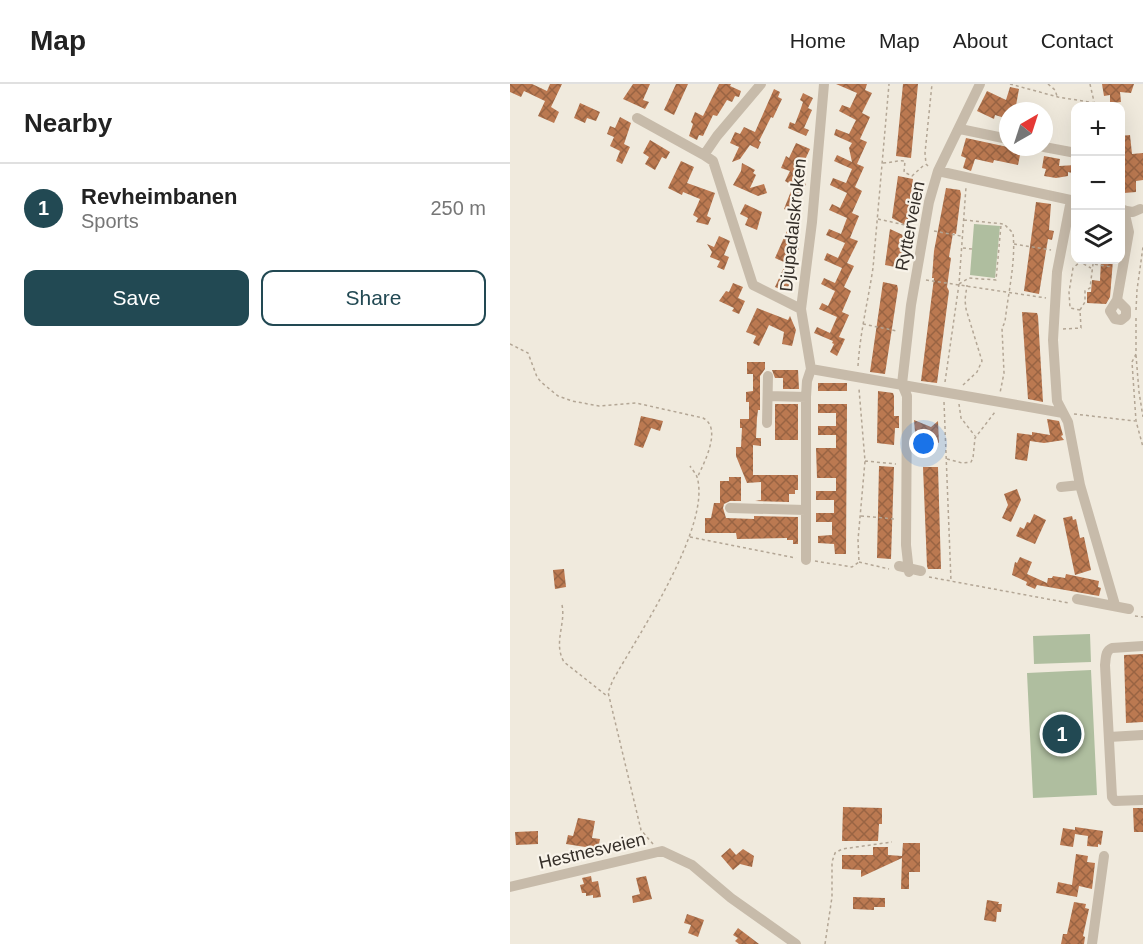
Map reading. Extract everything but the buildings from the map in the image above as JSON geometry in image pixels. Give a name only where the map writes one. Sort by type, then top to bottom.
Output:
[{"type":"street","points":[[704,155],[761,84]]},
{"type":"street","name":"Djupadalskroken","points":[[806,560],[806,397],[807,381],[811,369],[801,309],[812,222],[824,84]]},
{"type":"street","name":"Rytterveien","points":[[905,569],[907,396],[903,384],[923,229],[937,173],[980,84]]},
{"type":"street","points":[[637,118],[712,161],[753,285],[801,309]]},
{"type":"street","points":[[960,129],[999,137]]},
{"type":"street","points":[[1053,149],[1071,152]]},
{"type":"street","points":[[937,173],[1071,201]]},
{"type":"street","points":[[1125,211],[1132,212],[1140,209]]},
{"type":"street","points":[[1071,210],[1057,272],[1055,299],[1053,340],[1057,401],[1068,422],[1080,485],[1115,605]]},
{"type":"street","points":[[1125,219],[1129,232],[1125,253]]},
{"type":"street","points":[[1117,300],[1123,264]]},
{"type":"street","points":[[811,369],[1063,413]]},
{"type":"street","points":[[767,423],[768,376]]},
{"type":"street","points":[[768,396],[806,397]]},
{"type":"street","points":[[1061,487],[1080,485]]},
{"type":"street","points":[[730,508],[805,510]]},
{"type":"street","points":[[905,569],[921,571]]},
{"type":"street","points":[[1078,602],[1115,605],[1129,609]]},
{"type":"street","points":[[1143,646],[1112,648],[1108,650],[1106,656],[1112,797],[1115,801],[1143,800]]},
{"type":"street","points":[[1109,737],[1143,735]]},
{"type":"street","name":"Hestnesveien","points":[[510,887],[660,851],[692,865],[731,898],[796,944]]},
{"type":"street","points":[[1092,944],[1104,856]]},
{"type":"path","points":[[859,562],[865,460],[858,378],[862,324],[869,298],[873,268],[890,84]]},
{"type":"path","points":[[932,84],[925,153],[926,164],[937,173]]},
{"type":"path","points":[[1010,84],[1081,102]]},
{"type":"path","points":[[1048,84],[1055,90],[1058,97]]},
{"type":"path","points":[[1090,84],[1094,102]]},
{"type":"path","points":[[883,162],[905,161],[904,172],[912,176],[926,164]]},
{"type":"path","points":[[951,581],[944,393],[962,248],[966,178]]},
{"type":"path","points":[[946,459],[962,463],[970,462],[973,458],[975,436],[995,414],[999,402],[1004,373],[1002,328],[1014,244],[1013,233],[1001,224],[963,220]]},
{"type":"path","points":[[958,284],[969,278],[996,280],[1001,224]]},
{"type":"path","points":[[1014,244],[1061,252]]},
{"type":"path","points":[[1143,247],[1137,290],[1136,354],[1138,392],[1143,417]]},
{"type":"path","points":[[962,248],[972,249]]},
{"type":"path","points":[[1077,264],[1073,268],[1069,298],[1070,308],[1080,310]]},
{"type":"path","points":[[1083,264],[1092,268]]},
{"type":"path","points":[[1058,329],[1080,330],[1080,310],[1085,302],[1085,291],[1090,288],[1093,264],[1122,268]]},
{"type":"path","points":[[916,278],[1055,299]]},
{"type":"path","points":[[967,285],[966,309],[982,361],[977,372],[963,383],[958,408],[961,418],[975,436]]},
{"type":"path","points":[[862,324],[908,334]]},
{"type":"path","points":[[510,344],[528,353],[537,377],[558,396],[587,405],[636,403],[703,418],[708,421],[712,429],[707,455],[697,477],[697,503],[690,537],[672,578],[612,680],[608,697],[641,830],[660,851]]},
{"type":"path","points":[[1136,354],[1132,362],[1136,421],[1143,447]]},
{"type":"path","points":[[1063,413],[1136,421]]},
{"type":"path","points":[[865,460],[906,465]]},
{"type":"path","points":[[690,466],[697,477]]},
{"type":"path","points":[[860,516],[906,519]]},
{"type":"path","points":[[690,537],[852,567],[859,562],[905,569],[951,581],[1078,602]]},
{"type":"path","points":[[562,605],[559,649],[564,662],[608,697]]},
{"type":"path","points":[[825,944],[832,897],[832,862],[835,853],[842,849],[892,842]]},
{"type":"green space","points":[[974,224],[1000,226],[995,278],[970,275]]},
{"type":"green space","points":[[1090,634],[1091,662],[1034,664],[1033,636]]},
{"type":"green space","points":[[1091,670],[1097,795],[1033,798],[1027,673]]},
{"type":"place","name":"Revheimbanen","points":[[1062,734]]}]
